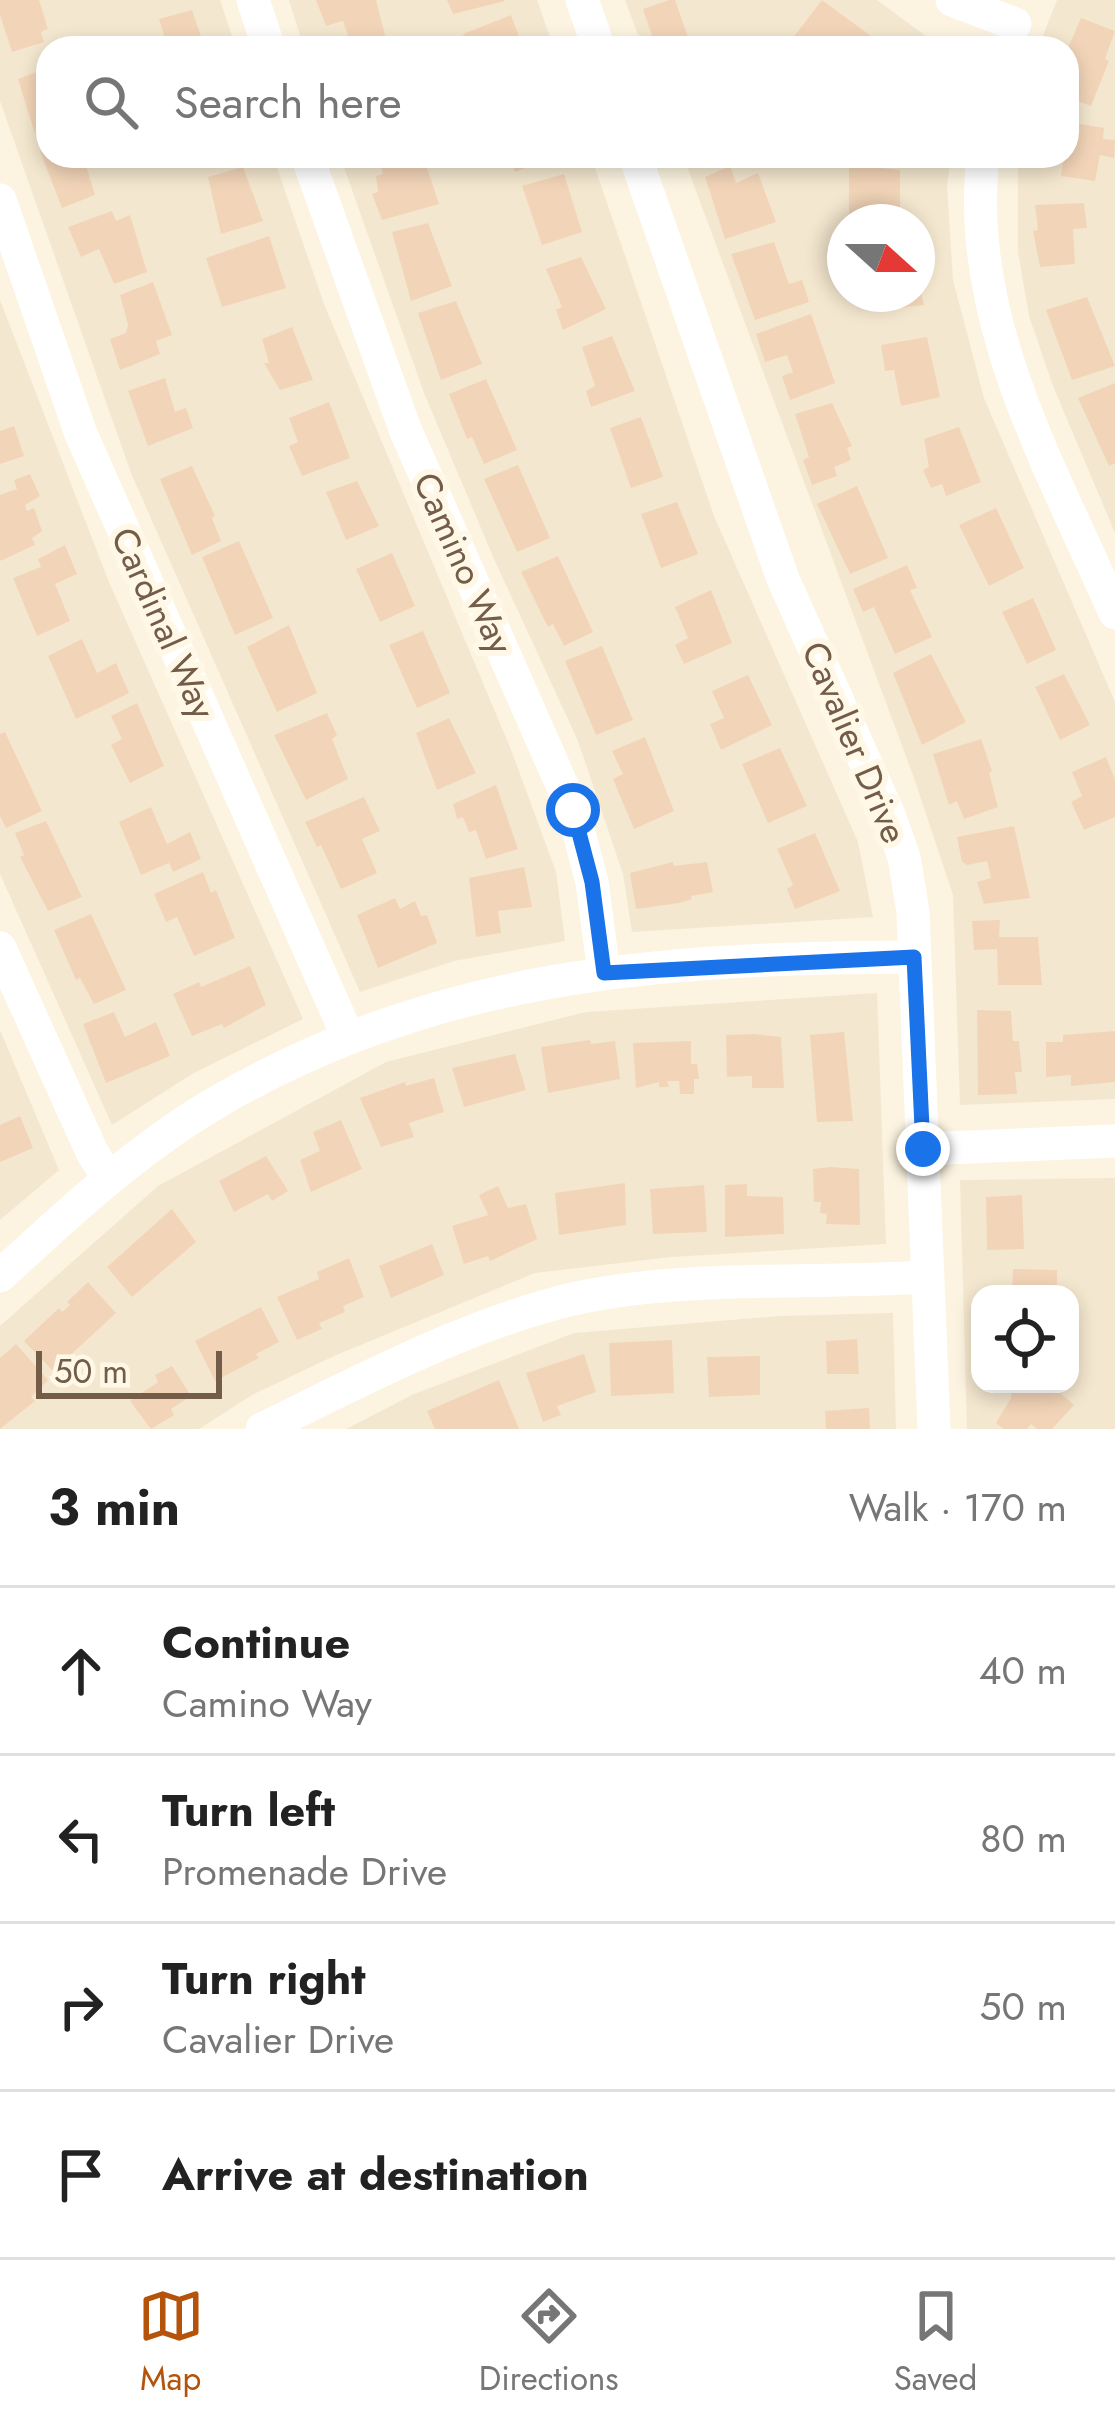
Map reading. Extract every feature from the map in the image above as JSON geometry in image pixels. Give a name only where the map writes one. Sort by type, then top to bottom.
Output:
[{"type":"street","points":[[253,0],[265,36]]},
{"type":"street","points":[[582,0],[594,36]]},
{"type":"street","points":[[952,0],[1015,24]]},
{"type":"street","name":"Camino Way","points":[[311,168],[405,429],[573,810],[592,882],[604,973]]},
{"type":"street","name":"Cavalier Drive","points":[[639,168],[783,579],[897,836],[913,912],[934,1429]]},
{"type":"street","points":[[983,168],[984,252],[998,333],[1039,441],[1115,613]]},
{"type":"street","name":"Cardinal Way","points":[[0,200],[9,257],[94,465],[347,1037]]},
{"type":"street","points":[[0,948],[109,1179]]},
{"type":"street","points":[[0,1276],[109,1179],[209,1106],[347,1037],[471,996],[604,973],[914,957]]},
{"type":"street","points":[[923,1149],[1115,1141]]},
{"type":"street","points":[[262,1429],[497,1322],[583,1297],[674,1286],[928,1277]]},
{"type":"shaded area","points":[[0,0],[220,0],[232,36],[36,36],[36,168],[277,168],[324,304],[512,752],[556,872],[565,941],[454,961],[360,992],[131,473],[0,101]]},
{"type":"shaded area","points":[[289,0],[537,0],[550,36],[300,36]]},
{"type":"shaded area","points":[[625,0],[877,0],[926,36],[638,36]]},
{"type":"shaded area","points":[[1057,0],[1115,0],[1115,533],[1053,386],[1029,316],[1018,252],[1018,168],[1079,168],[1079,36],[1043,36]]},
{"type":"shaded area","points":[[344,168],[595,168],[714,516],[858,842],[873,917],[632,932],[623,874],[578,741],[424,393]]},
{"type":"shaded area","points":[[687,168],[949,168],[953,280],[984,398],[1115,702],[1115,1099],[960,1105],[953,895]]},
{"type":"shaded area","points":[[0,300],[109,582],[303,1019],[192,1074],[112,1125],[0,874]]},
{"type":"shaded area","points":[[877,993],[886,1244],[671,1257],[535,1273],[334,1356],[252,1395],[199,1429],[0,1429],[0,1326],[158,1186],[386,1062],[586,1012]]},
{"type":"shaded area","points":[[0,1030],[59,1170],[0,1220]]},
{"type":"shaded area","points":[[1115,1178],[1115,1429],[967,1429],[960,1180]]},
{"type":"shaded area","points":[[893,1313],[896,1429],[346,1429],[414,1394],[574,1333],[779,1316]]},
{"type":"building","points":[[0,0],[39,0],[48,29],[36,36],[36,44],[12,52]]},
{"type":"building","points":[[316,0],[376,0],[385,36],[348,36],[343,21],[326,26]]},
{"type":"building","points":[[447,0],[504,0],[505,1],[453,14]]},
{"type":"building","points":[[675,0],[688,36],[652,36],[643,9]]},
{"type":"building","points":[[822,0],[871,36],[794,36]]},
{"type":"building","points":[[192,10],[201,36],[164,36],[159,19]]},
{"type":"building","points":[[511,15],[519,36],[463,36]]},
{"type":"building","points":[[1081,18],[1115,31],[1091,106],[1079,102],[1079,36],[1073,36]]},
{"type":"building","points":[[36,72],[35,134],[18,79]]},
{"type":"building","points":[[1079,124],[1104,128],[1103,139],[1115,140],[1114,158],[1100,155],[1095,181],[1061,176],[1062,168],[1079,168]]},
{"type":"building","points":[[47,168],[87,168],[95,195],[62,208]]},
{"type":"building","points":[[243,168],[263,221],[221,234],[208,177]]},
{"type":"building","points":[[381,168],[427,168],[439,204],[382,220],[372,194],[378,192],[376,176],[383,174]]},
{"type":"building","points":[[731,168],[736,183],[758,173],[776,222],[725,239],[705,177]]},
{"type":"building","points":[[849,168],[900,170],[900,204],[849,204]]},
{"type":"building","points":[[564,174],[582,232],[542,245],[522,186]]},
{"type":"building","points":[[1084,203],[1087,228],[1073,229],[1075,264],[1040,267],[1033,231],[1038,230],[1035,205]]},
{"type":"building","points":[[112,211],[116,221],[130,215],[147,272],[114,284],[99,249],[81,257],[68,227]]},
{"type":"building","points":[[428,223],[452,286],[411,301],[392,232]]},
{"type":"building","points":[[269,236],[286,288],[222,307],[206,258]]},
{"type":"building","points":[[774,242],[789,284],[802,280],[809,302],[755,320],[731,254]]},
{"type":"building","points":[[581,257],[606,309],[563,330],[556,310],[562,307],[546,269]]},
{"type":"building","points":[[153,282],[172,335],[156,341],[160,354],[120,370],[110,339],[126,333],[128,325],[120,295]]},
{"type":"building","points":[[1087,297],[1115,366],[1072,380],[1046,310]]},
{"type":"building","points":[[456,301],[482,364],[441,380],[418,313]]},
{"type":"building","points":[[811,314],[835,383],[790,400],[782,376],[793,372],[787,355],[765,362],[756,334]]},
{"type":"building","points":[[292,327],[313,380],[280,390],[264,363],[269,363],[262,339]]},
{"type":"building","points":[[612,336],[635,391],[591,407],[586,391],[595,386],[582,347]]},
{"type":"building","points":[[927,337],[940,397],[901,406],[894,370],[885,371],[881,345]]},
{"type":"building","points":[[165,378],[175,412],[186,408],[193,428],[148,446],[128,391]]},
{"type":"building","points":[[486,379],[517,450],[484,464],[472,437],[467,439],[449,394]]},
{"type":"building","points":[[1115,383],[1115,463],[1109,466],[1078,398]]},
{"type":"building","points":[[329,402],[350,458],[302,476],[289,446],[298,442],[289,418]]},
{"type":"building","points":[[832,403],[852,446],[847,448],[851,460],[834,467],[837,476],[812,485],[803,460],[809,457],[795,414]]},
{"type":"building","points":[[641,417],[663,477],[631,488],[610,428]]},
{"type":"building","points":[[14,426],[24,456],[0,464],[0,431]]},
{"type":"building","points":[[959,427],[981,482],[946,496],[942,484],[931,488],[923,470],[929,467],[924,439]]},
{"type":"building","points":[[518,465],[550,538],[517,552],[484,479]]},
{"type":"building","points":[[192,466],[221,541],[192,555],[160,479]]},
{"type":"building","points":[[30,474],[40,496],[25,505],[27,511],[34,508],[42,531],[32,538],[35,545],[0,561],[0,495],[17,489],[14,480]]},
{"type":"building","points":[[357,481],[379,526],[346,540],[326,492]]},
{"type":"building","points":[[857,486],[888,558],[850,574],[817,504]]},
{"type":"building","points":[[677,502],[698,554],[661,568],[641,514]]},
{"type":"building","points":[[996,508],[1024,568],[989,586],[959,525]]},
{"type":"building","points":[[239,541],[273,618],[235,635],[202,557]]},
{"type":"building","points":[[65,545],[77,574],[55,584],[70,621],[37,636],[13,578],[41,567],[38,559]]},
{"type":"building","points":[[392,553],[415,606],[380,622],[356,569]]},
{"type":"building","points":[[558,556],[593,632],[564,646],[553,624],[548,627],[521,572]]},
{"type":"building","points":[[907,565],[917,588],[910,590],[932,637],[895,654],[874,607],[863,612],[853,589]]},
{"type":"building","points":[[711,590],[732,643],[684,664],[675,645],[688,638],[675,607]]},
{"type":"building","points":[[1033,598],[1056,650],[1027,664],[1002,612]]},
{"type":"building","points":[[289,625],[317,693],[277,712],[247,647]]},
{"type":"building","points":[[423,631],[450,693],[417,708],[389,645]]},
{"type":"building","points":[[82,639],[97,673],[116,663],[129,693],[76,719],[48,656]]},
{"type":"building","points":[[602,646],[633,720],[596,735],[565,661]]},
{"type":"building","points":[[931,654],[966,722],[922,745],[893,673]]},
{"type":"building","points":[[1064,674],[1090,725],[1060,740],[1035,687]]},
{"type":"building","points":[[748,675],[772,725],[721,750],[710,724],[724,718],[712,691]]},
{"type":"building","points":[[137,703],[164,766],[130,783],[111,745],[122,739],[111,716]]},
{"type":"building","points":[[327,713],[348,779],[306,800],[274,735]]},
{"type":"building","points":[[449,718],[476,773],[437,790],[416,733]]},
{"type":"building","points":[[5,732],[42,811],[6,828],[0,816],[0,734]]},
{"type":"building","points":[[645,737],[674,811],[634,829],[613,779],[623,774],[612,751]]},
{"type":"building","points":[[981,739],[998,807],[964,819],[957,801],[949,805],[933,754]]},
{"type":"building","points":[[780,748],[807,806],[768,823],[742,764]]},
{"type":"building","points":[[1106,757],[1115,779],[1115,817],[1084,830],[1071,802],[1082,796],[1072,772]]},
{"type":"building","points":[[496,785],[518,849],[486,859],[476,830],[469,832],[463,817],[457,819],[453,804]]},
{"type":"building","points":[[364,797],[380,831],[362,839],[377,873],[341,889],[305,822]]},
{"type":"building","points":[[151,807],[167,844],[190,832],[201,859],[173,872],[169,863],[141,875],[119,822]]},
{"type":"building","points":[[46,821],[82,897],[48,911],[20,857],[24,855],[15,833]]},
{"type":"building","points":[[1014,826],[1030,898],[984,904],[977,882],[991,878],[987,861],[962,862],[957,837]]},
{"type":"building","points":[[815,833],[840,891],[795,909],[787,889],[793,885],[777,849]]},
{"type":"building","points":[[673,862],[674,866],[707,862],[713,892],[636,909],[630,873]]},
{"type":"building","points":[[524,867],[532,907],[498,911],[501,933],[476,937],[469,878]]},
{"type":"building","points":[[203,872],[211,893],[216,890],[235,938],[194,956],[177,917],[166,922],[154,894]]},
{"type":"building","points":[[395,898],[400,909],[415,901],[421,916],[427,915],[437,943],[378,968],[357,915]]},
{"type":"building","points":[[91,914],[126,990],[94,1004],[80,978],[76,980],[54,930]]},
{"type":"building","points":[[1000,920],[999,937],[1038,937],[1042,985],[998,985],[997,949],[974,950],[972,921]]},
{"type":"building","points":[[250,966],[266,1005],[224,1028],[222,1024],[192,1036],[173,994]]},
{"type":"building","points":[[977,1010],[1011,1011],[1022,1072],[1015,1072],[1017,1094],[978,1095]]},
{"type":"building","points":[[114,1012],[125,1037],[156,1022],[170,1056],[106,1083],[83,1024]]},
{"type":"building","points":[[1115,1031],[1115,1082],[1071,1086],[1071,1075],[1046,1077],[1046,1042],[1063,1042],[1063,1035]]},
{"type":"building","points":[[844,1032],[853,1121],[817,1122],[810,1035]]},
{"type":"building","points":[[726,1035],[781,1037],[784,1088],[752,1088],[752,1076],[727,1077]]},
{"type":"building","points":[[590,1040],[591,1044],[615,1041],[620,1079],[548,1093],[541,1047]]},
{"type":"building","points":[[691,1041],[691,1064],[697,1064],[699,1079],[694,1079],[694,1094],[680,1094],[679,1081],[667,1081],[669,1087],[659,1087],[659,1082],[636,1088],[633,1043]]},
{"type":"building","points":[[515,1054],[526,1090],[464,1107],[452,1068]]},
{"type":"building","points":[[434,1078],[444,1112],[409,1123],[414,1137],[381,1147],[360,1098],[405,1082],[406,1086]]},
{"type":"building","points":[[20,1116],[33,1148],[0,1162],[0,1125]]},
{"type":"building","points":[[341,1120],[362,1169],[311,1192],[300,1160],[320,1151],[313,1132]]},
{"type":"building","points":[[266,1156],[288,1191],[272,1201],[268,1194],[234,1212],[219,1181]]},
{"type":"building","points":[[813,1169],[859,1169],[860,1225],[826,1224],[821,1202],[814,1202]]},
{"type":"building","points":[[625,1183],[626,1225],[559,1235],[555,1193]]},
{"type":"building","points":[[747,1184],[747,1196],[783,1197],[784,1234],[725,1237],[725,1185]]},
{"type":"building","points":[[704,1185],[707,1232],[653,1234],[650,1189]]},
{"type":"building","points":[[498,1186],[508,1208],[526,1204],[537,1239],[490,1261],[488,1256],[464,1264],[452,1226],[488,1215],[479,1195]]},
{"type":"building","points":[[1022,1195],[1024,1249],[987,1250],[986,1197]]},
{"type":"building","points":[[172,1209],[196,1242],[132,1297],[107,1267]]},
{"type":"building","points":[[432,1244],[444,1275],[391,1298],[379,1266]]},
{"type":"building","points":[[349,1258],[364,1297],[319,1323],[322,1329],[297,1340],[277,1297],[319,1279],[317,1272]]},
{"type":"building","points":[[1013,1269],[1057,1270],[1057,1285],[1012,1285]]},
{"type":"building","points":[[88,1282],[116,1313],[53,1371],[24,1341],[59,1308],[62,1312],[70,1305],[67,1302]]},
{"type":"building","points":[[261,1307],[279,1342],[215,1381],[195,1341]]},
{"type":"building","points":[[857,1339],[859,1374],[827,1374],[826,1341]]},
{"type":"building","points":[[672,1340],[674,1393],[611,1396],[609,1343]]},
{"type":"building","points":[[16,1344],[48,1380],[31,1397],[35,1401],[0,1429],[0,1358]]},
{"type":"building","points":[[584,1354],[596,1392],[557,1406],[561,1415],[543,1422],[526,1373]]},
{"type":"building","points":[[760,1356],[760,1395],[709,1397],[707,1357]]},
{"type":"building","points":[[172,1366],[191,1396],[171,1409],[174,1415],[151,1429],[130,1401],[158,1382],[155,1375]]},
{"type":"building","points":[[499,1380],[519,1429],[435,1429],[427,1411]]},
{"type":"building","points":[[1011,1393],[1060,1393],[1074,1405],[1052,1429],[1031,1424],[1027,1429],[1004,1429],[996,1423]]},
{"type":"building","points":[[869,1408],[870,1429],[826,1429],[825,1411]]},
{"type":"route","points":[[573,810],[592,882],[604,973],[914,957],[923,1149]]}]
